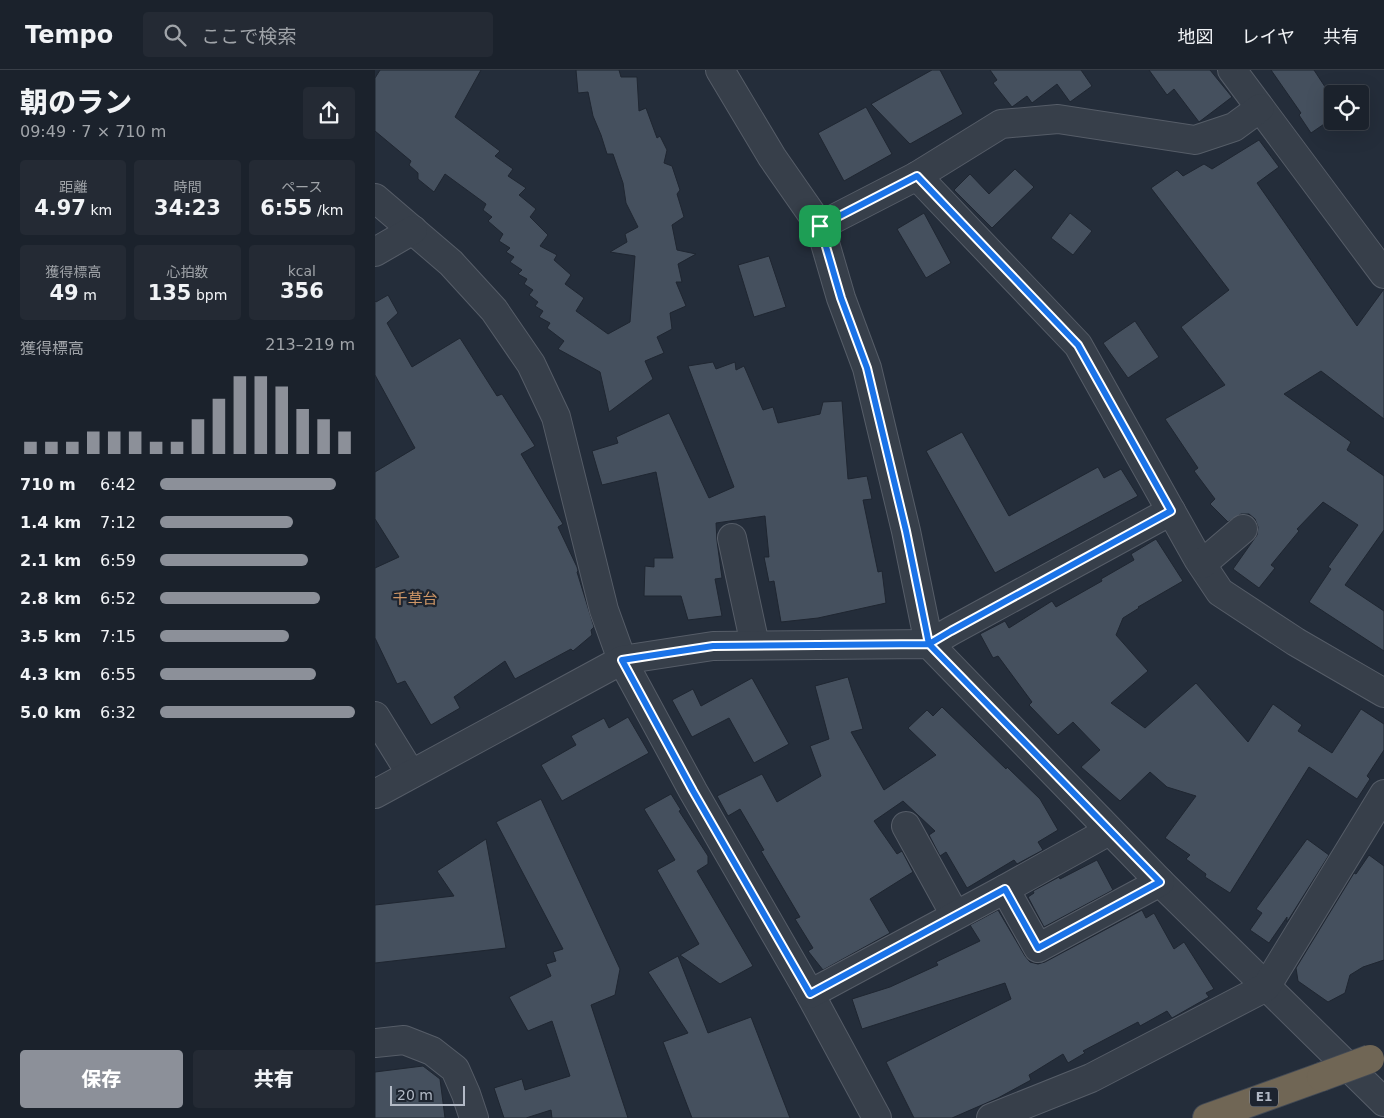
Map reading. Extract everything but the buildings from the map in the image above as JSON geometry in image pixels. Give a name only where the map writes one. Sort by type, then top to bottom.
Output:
[{"type":"highway","name":"E1","points":[[1207,1118],[1377,1056]]},
{"type":"street","points":[[720,70],[773,157],[820,226],[841,298],[867,368],[906,531],[929,644],[1109,831],[1384,1102]]},
{"type":"street","points":[[1232,70],[1384,274]]},
{"type":"street","points":[[820,226],[917,176],[1001,124],[1058,119],[1195,140],[1234,127],[1260,108]]},
{"type":"street","points":[[917,176],[1078,345],[1171,511],[1220,592],[1296,642],[1384,693]]},
{"type":"street","points":[[375,198],[451,263],[494,310],[531,364],[556,418],[604,610],[622,660],[693,791],[810,994],[877,1118]]},
{"type":"street","points":[[375,252],[413,230]]},
{"type":"street","points":[[375,794],[622,660],[713,646],[929,644],[1171,511]]},
{"type":"street","points":[[1202,564],[1243,529]]},
{"type":"street","points":[[732,537],[755,645]]},
{"type":"street","points":[[375,716],[411,774]]},
{"type":"street","points":[[991,1118],[1091,1078],[1266,987],[1384,794]]},
{"type":"street","points":[[906,826],[955,915]]},
{"type":"street","points":[[810,994],[1109,831]]},
{"type":"street","points":[[1005,889],[1038,948],[1160,882]]},
{"type":"street","points":[[375,1043],[404,1040],[432,1051],[455,1070],[474,1118]]},
{"type":"district","name":"千草台","points":[[415,599]]},
{"type":"route","points":[[820,226],[841,298],[867,368],[906,531],[929,644],[713,646],[622,660],[693,791],[810,994],[1005,889],[1038,948],[1160,882],[929,644],[1171,511],[1078,345],[917,176],[820,226]]}]
